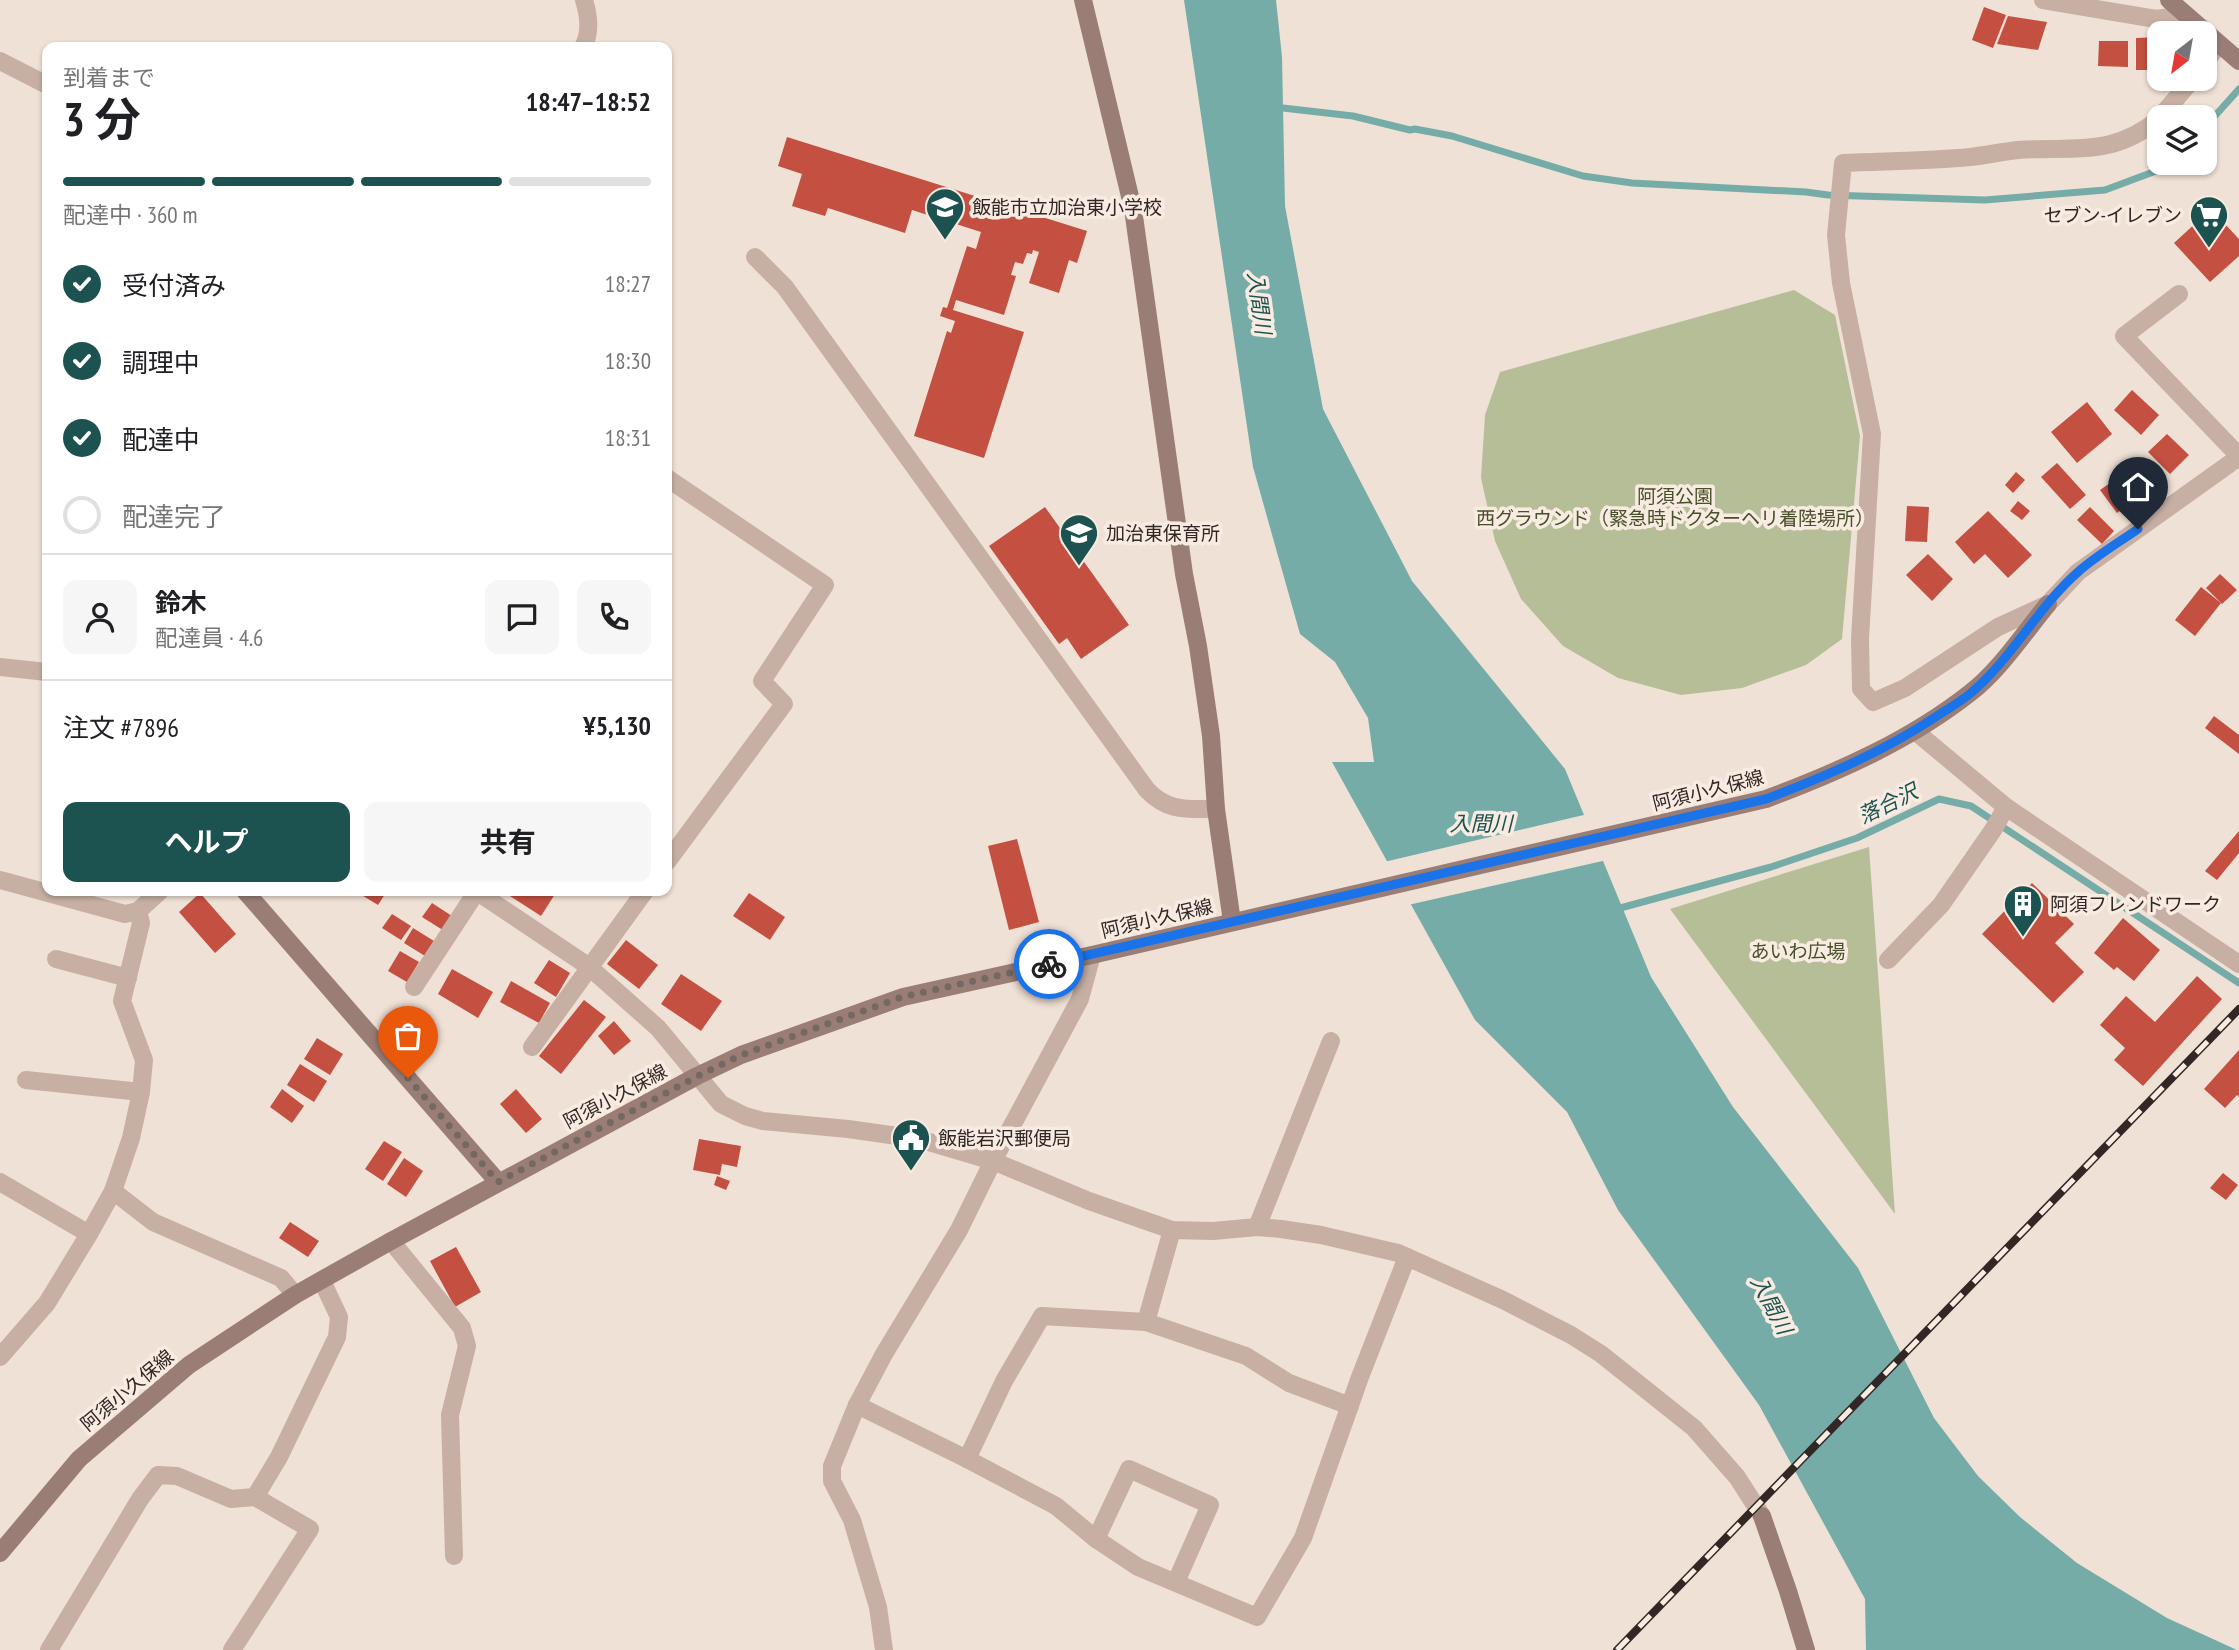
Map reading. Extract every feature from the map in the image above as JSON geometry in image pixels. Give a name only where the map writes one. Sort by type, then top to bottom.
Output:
[{"type":"street","points":[[584,0],[587,12],[586,42]]},
{"type":"street","points":[[1083,0],[1133,209],[1184,573],[1211,736],[1216,809],[1232,922]]},
{"type":"street","points":[[2043,0],[2156,19],[2186,15]]},
{"type":"street","points":[[2169,0],[2230,54]]},
{"type":"street","points":[[0,61],[42,82]]},
{"type":"street","points":[[2171,105],[2183,91]]},
{"type":"street","points":[[2048,604],[1998,627],[1905,688],[1873,702],[1861,689],[1860,639],[1872,434],[1841,284],[1836,235],[1843,163],[1969,157],[2019,150],[2091,148],[2129,139],[2147,129]]},
{"type":"street","points":[[755,257],[785,287],[1147,790],[1158,802],[1176,808],[1216,809]]},
{"type":"street","points":[[2179,294],[2124,337],[2239,457]]},
{"type":"street","name":"阿須小久保線","points":[[0,1553],[79,1459],[189,1365],[295,1295],[498,1182],[698,1076],[741,1055],[902,997],[1766,799],[1814,781],[1870,756],[1914,731],[1972,692],[2078,572],[2239,457]]},
{"type":"street","points":[[672,481],[825,585],[762,681],[784,704],[672,855]]},
{"type":"street","points":[[0,667],[42,671]]},
{"type":"street","points":[[1914,731],[2004,811],[2239,964]]},
{"type":"street","points":[[1888,960],[1941,905],[2004,811]]},
{"type":"street","points":[[0,880],[42,891]]},
{"type":"street","points":[[59,896],[125,914],[138,911],[154,896]]},
{"type":"street","points":[[248,896],[498,1182]]},
{"type":"street","points":[[414,987],[474,896]]},
{"type":"street","points":[[484,896],[589,966],[657,1028],[721,1104],[745,1116],[762,1121],[919,1139],[993,1161],[1089,1201],[1172,1230],[1213,1231],[1257,1227],[1321,1235],[1398,1254],[1503,1300],[1571,1335],[1601,1354],[1694,1427],[1737,1477],[1762,1516],[1806,1650]]},
{"type":"street","points":[[532,1047],[641,896]]},
{"type":"street","points":[[0,1357],[47,1303],[89,1234],[113,1191],[131,1138],[141,1092],[144,1060],[122,1002],[141,923],[138,911]]},
{"type":"street","points":[[884,1650],[878,1607],[852,1520],[832,1482],[832,1466],[858,1405],[884,1354],[959,1230],[1080,999],[1093,955]]},
{"type":"street","points":[[56,959],[128,978]]},
{"type":"street","points":[[1257,1227],[1332,1041]]},
{"type":"street","points":[[26,1080],[141,1092]]},
{"type":"street","points":[[0,1182],[89,1234]]},
{"type":"street","points":[[113,1191],[153,1222],[281,1278],[295,1295]]},
{"type":"street","points":[[1146,1322],[1172,1230]]},
{"type":"street","points":[[391,1241],[463,1328],[467,1346],[450,1415],[454,1556]]},
{"type":"street","points":[[858,1405],[1056,1506],[1096,1539],[1138,1567],[1257,1617],[1303,1538],[1407,1258]]},
{"type":"street","points":[[254,1497],[279,1457],[337,1337],[339,1317],[321,1281]]},
{"type":"street","points":[[967,1459],[1004,1381],[1042,1316],[1146,1322],[1246,1356],[1289,1383],[1350,1406]]},
{"type":"street","points":[[1096,1539],[1129,1469],[1210,1505],[1176,1582]]},
{"type":"street","points":[[49,1650],[140,1499],[158,1475],[177,1476],[231,1499],[254,1497],[310,1529],[232,1650]]},
{"type":"green space","name":"阿須公園 西グラウンド（緊急時ドクターヘリ着陸場所）","points":[[1794,290],[1835,315],[1860,436],[1842,639],[1806,665],[1742,688],[1681,695],[1618,678],[1563,646],[1521,599],[1495,541],[1481,478],[1485,415],[1500,372]]},
{"type":"green space","name":"あいわ広場","points":[[1869,847],[1895,1214],[1670,909]]},
{"type":"water","name":"入間川","points":[[1184,0],[1276,0],[1282,57],[1285,206],[1323,409],[1412,581],[1565,769],[1651,977],[1733,1107],[1858,1268],[1934,1418],[1978,1476],[2020,1517],[2077,1563],[2167,1618],[2237,1650],[1866,1650],[1865,1599],[1759,1405],[1618,1210],[1567,1112],[1475,1020],[1332,762],[1374,762],[1368,718],[1335,662],[1300,634],[1253,467]]},
{"type":"pier","points":[[1588,814],[1607,860],[1408,905],[1384,862]]},
{"type":"building","points":[[1984,7],[2006,15],[1993,48],[1972,40]]},
{"type":"building","points":[[2008,16],[2047,22],[2038,50],[1997,44]]},
{"type":"building","points":[[2136,38],[2147,38],[2147,70],[2136,70]]},
{"type":"building","points":[[2099,41],[2128,41],[2128,67],[2098,66]]},
{"type":"building","points":[[787,137],[1087,231],[1077,263],[1069,260],[1059,293],[1029,283],[1039,252],[1033,250],[1032,254],[1027,253],[1023,264],[1015,262],[1011,275],[1016,276],[1004,315],[956,300],[953,310],[1024,332],[984,458],[914,436],[947,331],[951,333],[955,321],[940,316],[943,307],[947,308],[967,246],[976,249],[981,232],[912,210],[905,233],[828,208],[825,216],[792,206],[802,174],[778,166]]},
{"type":"building","name":"セブン-イレブン","points":[[2211,209],[2239,239],[2239,256],[2210,282],[2174,243]]},
{"type":"building","points":[[2132,390],[2159,415],[2141,435],[2114,410]]},
{"type":"building","points":[[2087,402],[2112,434],[2077,463],[2051,432]]},
{"type":"building","points":[[2167,434],[2189,455],[2170,474],[2148,452]]},
{"type":"building","points":[[2140,462],[2156,485],[2117,513],[2100,490]]},
{"type":"building","points":[[2057,463],[2086,495],[2070,509],[2041,477]]},
{"type":"building","points":[[2016,472],[2025,480],[2013,493],[2005,485]]},
{"type":"building","points":[[2018,501],[2030,511],[2022,520],[2010,511]]},
{"type":"building","points":[[1907,506],[1929,507],[1927,542],[1905,541]]},
{"type":"building","points":[[1045,507],[1129,625],[1081,659],[1067,638],[1059,644],[989,546]]},
{"type":"building","points":[[2090,507],[2114,531],[2102,544],[2077,520]]},
{"type":"building","points":[[1988,511],[2032,555],[2008,578],[1985,554],[1974,564],[1955,542]]},
{"type":"building","points":[[1928,554],[1953,579],[1932,601],[1906,575]]},
{"type":"building","points":[[2220,574],[2237,590],[2222,604],[2206,588]]},
{"type":"building","points":[[2201,587],[2221,603],[2195,636],[2175,620]]},
{"type":"building","points":[[2214,716],[2239,735],[2239,754],[2205,728]]},
{"type":"building","points":[[2239,831],[2239,853],[2217,880],[2205,871]]},
{"type":"building","points":[[1017,839],[1039,922],[1009,930],[988,846]]},
{"type":"building","name":"阿須フレンドワーク","points":[[2032,883],[2074,924],[2055,943],[2084,972],[2053,1003],[1982,934]]},
{"type":"building","points":[[749,893],[785,917],[770,940],[733,916]]},
{"type":"building","points":[[197,896],[203,896],[236,934],[215,953],[179,912]]},
{"type":"building","points":[[363,896],[384,896],[378,905]]},
{"type":"building","points":[[510,896],[554,896],[541,916]]},
{"type":"building","points":[[432,903],[455,918],[446,932],[422,917]]},
{"type":"building","points":[[392,914],[411,926],[401,940],[382,928]]},
{"type":"building","points":[[2123,918],[2160,950],[2134,981],[2117,967],[2114,970],[2094,953]]},
{"type":"building","points":[[413,928],[434,941],[425,956],[404,943]]},
{"type":"building","points":[[626,940],[658,965],[639,989],[607,964]]},
{"type":"building","points":[[400,951],[419,962],[407,982],[388,971]]},
{"type":"building","points":[[549,960],[570,973],[556,997],[534,983]]},
{"type":"building","points":[[452,969],[493,992],[478,1018],[438,994]]},
{"type":"building","points":[[681,974],[722,1001],[701,1031],[661,1004]]},
{"type":"building","points":[[2197,976],[2222,999],[2143,1086],[2114,1060],[2125,1048],[2100,1025],[2126,996],[2155,1022]]},
{"type":"building","points":[[511,981],[550,1003],[539,1023],[500,1002]]},
{"type":"building","points":[[584,1000],[606,1017],[561,1074],[539,1056]]},
{"type":"building","points":[[614,1021],[631,1041],[614,1055],[598,1036]]},
{"type":"building","points":[[317,1038],[343,1054],[330,1075],[304,1059]]},
{"type":"building","points":[[2239,1050],[2239,1097],[2237,1095],[2225,1108],[2204,1089]]},
{"type":"building","points":[[300,1064],[327,1081],[314,1102],[287,1085]]},
{"type":"building","points":[[282,1089],[304,1106],[292,1123],[270,1107]]},
{"type":"building","points":[[516,1089],[542,1119],[526,1133],[500,1104]]},
{"type":"building","points":[[699,1139],[741,1146],[737,1167],[722,1164],[720,1175],[693,1170]]},
{"type":"building","points":[[384,1141],[402,1152],[383,1181],[365,1169]]},
{"type":"building","points":[[404,1158],[423,1171],[406,1197],[387,1184]]},
{"type":"building","points":[[2223,1173],[2238,1185],[2226,1200],[2210,1188]]},
{"type":"building","points":[[717,1176],[730,1181],[726,1190],[714,1185]]},
{"type":"building","points":[[290,1222],[319,1241],[308,1257],[279,1238]]},
{"type":"building","points":[[456,1247],[481,1292],[455,1307],[430,1261]]},
{"type":"waterway","points":[[2217,114],[2239,89]]},
{"type":"waterway","points":[[1274,107],[1353,116],[1410,130],[1452,136],[1583,176],[1632,183],[1828,195],[1985,200],[2105,190],[2147,174]]},
{"type":"waterway","name":"落合沢","points":[[1613,910],[1771,867],[1857,838],[1939,799],[1971,806],[2239,983]]},
{"type":"railway","points":[[1617,1650],[2239,1009]]},
{"type":"way so far","points":[[408,1078],[498,1182],[741,1055],[902,997],[1049,964]]},
{"type":"place","name":"飯能市立加治東小学校","points":[[945,241]]},
{"type":"place","name":"セブン-イレブン","points":[[2209,249]]},
{"type":"place","name":"加治東保育所","points":[[1079,567]]},
{"type":"place","name":"阿須フレンドワーク","points":[[2023,938]]},
{"type":"place","name":"飯能岩沢郵便局","points":[[911,1172]]},
{"type":"route","points":[[1049,964],[1766,799],[1826,776],[1870,756],[1914,731],[1972,692],[2078,572],[2138,529]]}]
